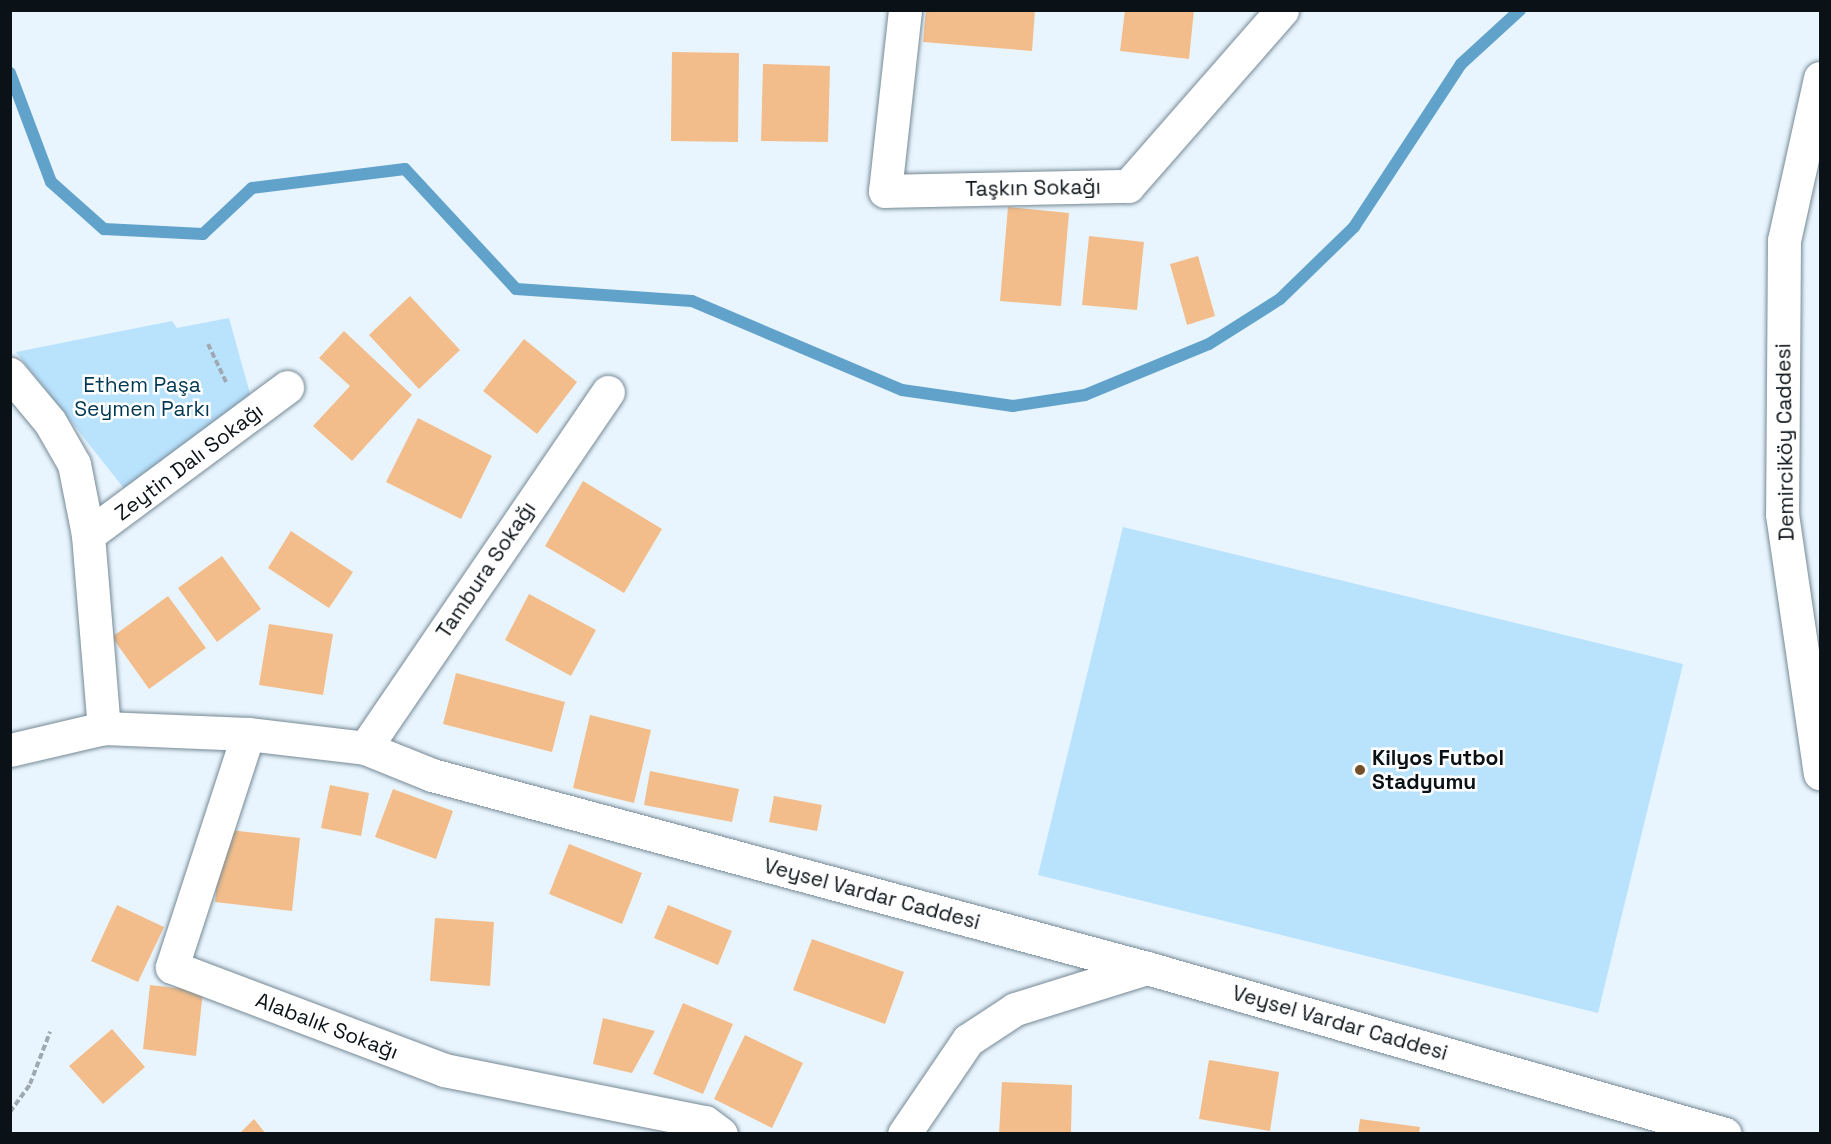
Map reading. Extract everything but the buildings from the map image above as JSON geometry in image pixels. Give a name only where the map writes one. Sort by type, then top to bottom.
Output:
[{"type":"street","name":"Taşkın Sokağı","points":[[905,10],[885,191],[1128,186],[1282,10]]},
{"type":"street","name":"Demirciköy Caddesi","points":[[1821,78],[1819,110],[1784,240],[1782,514],[1821,773]]},
{"type":"street","points":[[10,374],[50,422],[74,464],[88,535],[104,728]]},
{"type":"street","name":"Zeytin Dalı Sokağı","points":[[88,535],[287,387]]},
{"type":"street","name":"Tambura Sokağı","points":[[365,748],[608,392]]},
{"type":"street","name":"Veysel Vardar Caddesi","points":[[10,750],[104,728],[248,734],[365,748],[432,775],[1147,968],[1725,1134]]},
{"type":"street","name":"Alabalık Sokağı","points":[[248,734],[172,968],[444,1070],[705,1122],[721,1134]]},
{"type":"street","points":[[904,1134],[968,1040],[1015,1009],[1147,968]]},
{"type":"path","points":[[10,1112],[30,1084],[50,1032]]},
{"type":"green space","name":"Ethem Paşa Seymen Parkı","points":[[229,318],[251,397],[130,496],[16,352],[172,321],[177,328]]},
{"type":"green space","name":"Kilyos Futbol Stadyumu","points":[[1123,527],[1683,664],[1598,1013],[1038,875]]},
{"type":"waterway","points":[[10,73],[51,182],[104,229],[203,234],[252,188],[405,169],[516,289],[692,301],[902,390],[1013,406],[1085,395],[1209,344],[1280,299],[1354,227],[1461,64],[1520,10]]},
{"type":"place","name":"Kilyos Futbol Stadyumu","points":[[1360,770]]}]
